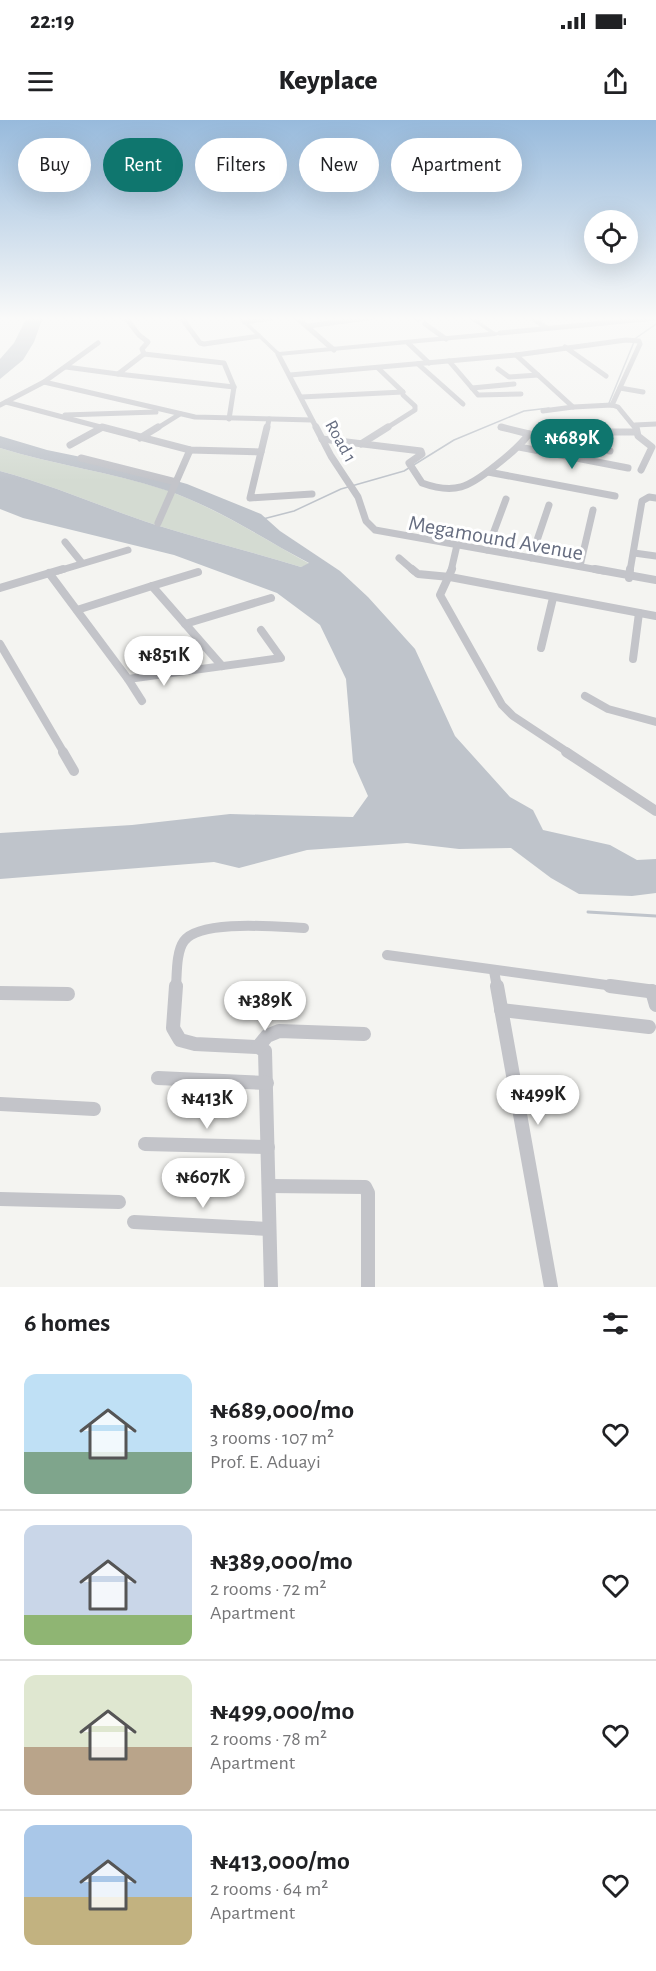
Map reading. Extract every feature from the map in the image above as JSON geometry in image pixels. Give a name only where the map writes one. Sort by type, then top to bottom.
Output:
[{"type":"street","points":[[3,403],[59,371]]},
{"type":"street","points":[[99,371],[234,387]]},
{"type":"street","points":[[118,374],[121,371]]},
{"type":"street","points":[[229,371],[234,387],[229,419]]},
{"type":"street","name":"Road 1","points":[[288,371],[322,439],[354,495]]},
{"type":"street","points":[[290,375],[335,371]]},
{"type":"street","points":[[301,397],[403,392],[382,371]]},
{"type":"street","points":[[426,371],[463,404]]},
{"type":"street","points":[[458,371],[480,396],[521,394]]},
{"type":"street","points":[[501,371],[509,377],[538,375]]},
{"type":"street","points":[[534,371],[573,407]]},
{"type":"street","points":[[600,371],[606,376]]},
{"type":"street","points":[[612,405],[626,371]]},
{"type":"street","points":[[44,382],[198,418],[300,419],[311,417]]},
{"type":"street","points":[[472,388],[514,384]]},
{"type":"street","points":[[620,388],[643,392]]},
{"type":"street","points":[[360,444],[415,410],[415,406],[403,395]]},
{"type":"street","points":[[3,403],[190,450],[261,452]]},
{"type":"street","points":[[543,411],[573,407],[612,405],[618,407],[651,447],[652,451],[641,470]]},
{"type":"street","points":[[54,415],[170,412]]},
{"type":"street","points":[[140,438],[180,414]]},
{"type":"street","points":[[269,419],[250,498],[312,494]]},
{"type":"street","points":[[583,445],[591,434],[597,432],[635,429],[656,424]]},
{"type":"street","points":[[501,427],[610,451]]},
{"type":"street","points":[[70,445],[101,428]]},
{"type":"street","points":[[322,439],[422,452],[412,466],[425,484],[458,489],[471,486],[519,447],[529,434]]},
{"type":"street","points":[[519,447],[628,468]]},
{"type":"street","points":[[158,523],[190,450]]},
{"type":"street","points":[[81,458],[176,482]]},
{"type":"street","points":[[488,472],[615,496]]},
{"type":"street","name":"Megamound Avenue","points":[[354,495],[361,526],[371,533],[656,581]]},
{"type":"street","points":[[629,576],[642,501],[649,497],[656,498]]},
{"type":"street","points":[[487,550],[506,499]]},
{"type":"street","points":[[531,558],[549,505]]},
{"type":"street","points":[[580,566],[593,510]]},
{"type":"street","points":[[65,542],[82,563]]},
{"type":"street","points":[[456,547],[450,577],[440,595],[502,705],[513,716],[656,811]]},
{"type":"street","name":"Megamound Avenue","points":[[456,547],[487,550],[629,576]]},
{"type":"street","points":[[0,588],[128,550]]},
{"type":"street","points":[[634,553],[656,556]]},
{"type":"street","points":[[399,558],[418,574],[450,577],[656,616]]},
{"type":"street","points":[[77,610],[198,572]]},
{"type":"street","points":[[48,573],[142,701]]},
{"type":"street","points":[[152,586],[222,666]]},
{"type":"street","points":[[541,648],[554,597]]},
{"type":"street","points":[[185,624],[271,598]]},
{"type":"street","points":[[633,659],[639,613]]},
{"type":"street","points":[[128,679],[281,658],[261,630]]},
{"type":"street","points":[[0,646],[74,771]]},
{"type":"street","points":[[585,696],[608,709],[656,722]]},
{"type":"street","points":[[271,1287],[265,1051],[258,1047],[195,1044],[180,1040],[176,1036],[173,1028],[178,963],[184,941],[194,933],[208,928],[304,928]]},
{"type":"street","points":[[387,956],[654,992],[656,1005]]},
{"type":"street","points":[[494,971],[551,1287]]},
{"type":"street","points":[[0,993],[68,994]]},
{"type":"street","points":[[501,1010],[650,1027]]},
{"type":"street","points":[[258,1047],[267,1036],[279,1031],[364,1034]]},
{"type":"street","points":[[158,1078],[267,1083]]},
{"type":"street","points":[[0,1104],[94,1109]]},
{"type":"street","points":[[145,1144],[268,1147]]},
{"type":"street","points":[[269,1186],[365,1187],[368,1193],[368,1287]]},
{"type":"street","points":[[0,1199],[119,1202]]},
{"type":"street","points":[[134,1222],[270,1229]]},
{"type":"shaded area","points":[[0,371],[9,371],[0,379]]},
{"type":"shaded area","points":[[0,436],[47,450],[120,465],[187,484],[261,514],[280,531],[340,571],[368,597],[415,649],[455,736],[510,797],[533,810],[543,830],[610,845],[637,860],[656,859],[656,893],[632,896],[579,894],[551,878],[511,848],[459,849],[407,843],[307,850],[239,868],[214,862],[0,879],[0,833],[132,825],[230,814],[353,817],[368,796],[353,762],[346,679],[320,625],[277,593],[174,555],[23,518],[0,509],[0,471],[174,530],[301,567],[309,563],[221,514],[184,497],[124,478],[0,448]]},
{"type":"shaded area","points":[[0,448],[125,478],[185,497],[221,514],[310,564],[301,567],[174,530],[0,471]]},
{"type":"waterway","points":[[609,403],[622,371]]},
{"type":"waterway","points":[[263,519],[294,511],[341,489],[404,471],[454,440],[524,411],[549,408]]},
{"type":"waterway","points":[[588,912],[656,916]]}]
